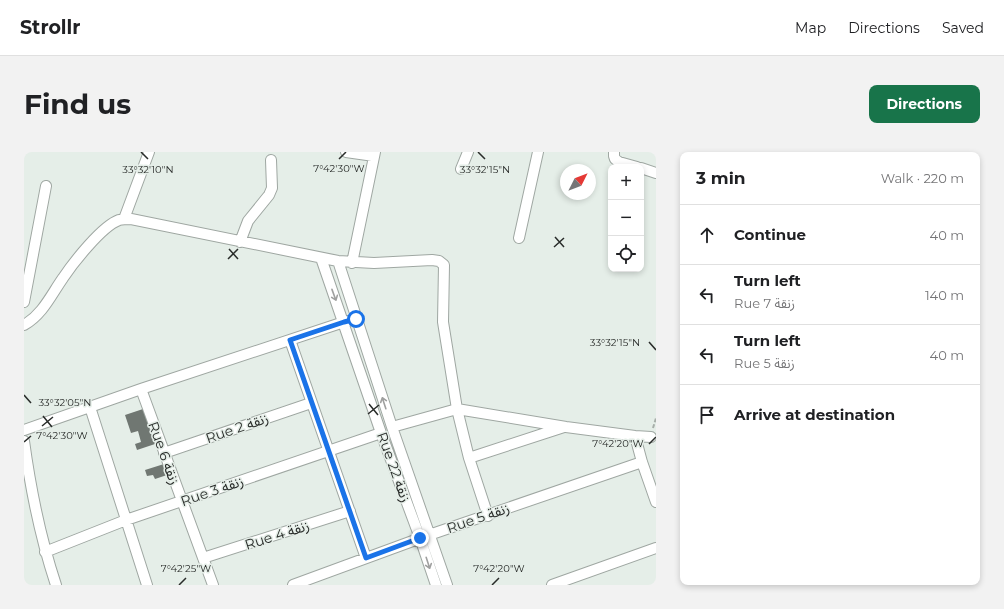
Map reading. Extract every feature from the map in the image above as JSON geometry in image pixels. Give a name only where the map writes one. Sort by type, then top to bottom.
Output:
[{"type":"street","points":[[124,219],[149,152]]},
{"type":"street","points":[[346,152],[375,154],[352,263]]},
{"type":"street","points":[[461,169],[468,152]]},
{"type":"street","points":[[519,238],[538,152]]},
{"type":"street","points":[[614,152],[616,160],[628,164]]},
{"type":"street","points":[[240,242],[248,221],[269,195],[272,188],[271,160]]},
{"type":"street","points":[[644,169],[656,172]]},
{"type":"street","points":[[24,302],[46,186]]},
{"type":"street","points":[[24,325],[41,312],[67,273],[89,246],[113,223],[124,219],[131,219],[338,262],[374,263],[432,260],[439,261],[444,265],[443,322],[457,409],[468,458],[488,516]]},
{"type":"street","name":"Rue 22 زنقة","points":[[321,258],[381,433],[424,537],[447,585]]},
{"type":"street","name":"Rue 22 زنقة","points":[[338,262],[392,427],[424,537],[436,585]]},
{"type":"street","points":[[24,430],[141,389],[356,319]]},
{"type":"street","points":[[290,340],[366,558]]},
{"type":"street","name":"Rue 6 زنقة","points":[[141,389],[213,585]]},
{"type":"street","name":"Rue 2 زنقة","points":[[164,453],[311,403]]},
{"type":"street","points":[[90,407],[147,585]]},
{"type":"street","points":[[392,427],[457,409],[635,436],[651,437]]},
{"type":"street","points":[[468,458],[566,426]]},
{"type":"street","name":"Rue 3 زنقة","points":[[45,552],[126,520],[381,433]]},
{"type":"street","points":[[635,436],[642,462],[656,502]]},
{"type":"street","points":[[24,441],[31,491],[45,552],[56,585]]},
{"type":"street","name":"Rue 5 زنقة","points":[[293,585],[424,537],[642,462]]},
{"type":"street","name":"Rue 4 زنقة","points":[[203,558],[350,512]]},
{"type":"street","points":[[552,585],[567,583],[656,548]]},
{"type":"building","points":[[143,409],[155,444],[137,450],[135,444],[141,442],[138,431],[131,433],[125,415]]},
{"type":"building","points":[[164,464],[167,475],[155,479],[153,475],[147,476],[145,470]]},
{"type":"route","points":[[356,319],[290,340],[366,558],[420,538]]}]
